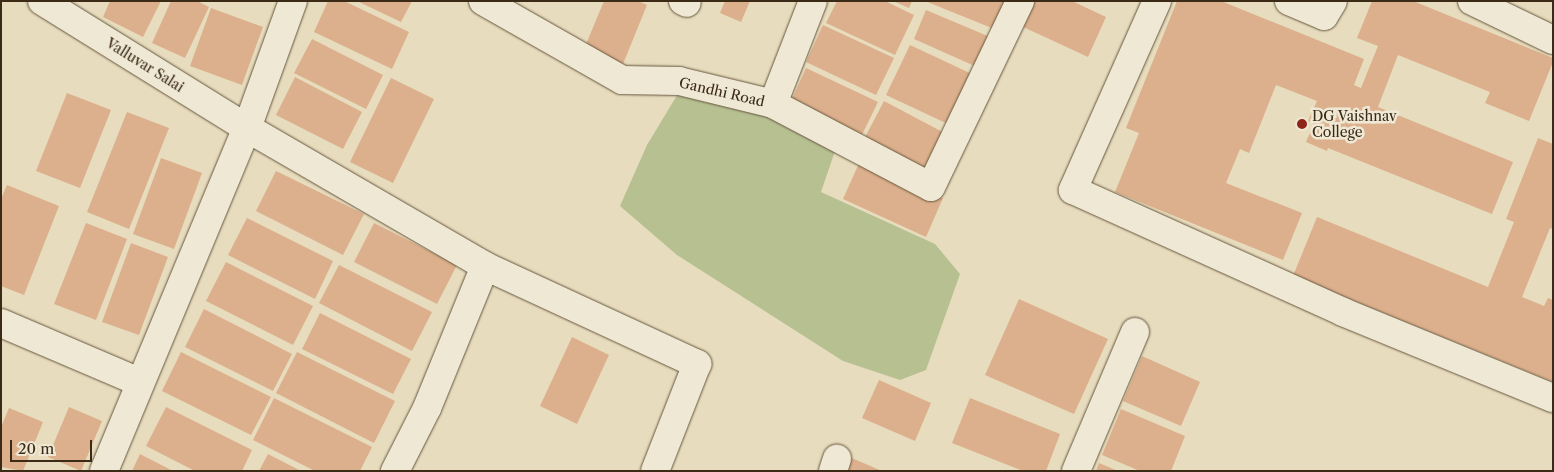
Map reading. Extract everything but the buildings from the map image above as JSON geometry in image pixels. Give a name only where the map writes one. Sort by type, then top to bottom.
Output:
[{"type":"street","name":"Valluvar Salai","points":[[42,1],[247,128],[486,266],[697,364],[656,471]]},
{"type":"street","points":[[104,471],[139,382],[247,128],[294,1]]},
{"type":"street","points":[[773,104],[813,1]]},
{"type":"street","name":"Gandhi Road","points":[[490,3],[622,80],[679,81],[773,104],[931,187],[1020,1]]},
{"type":"street","points":[[1156,1],[1073,190],[1342,312],[1553,398]]},
{"type":"street","points":[[1289,1],[1324,16],[1333,1]]},
{"type":"street","points":[[1472,1],[1553,40]]},
{"type":"street","points":[[396,471],[427,408],[486,266]]},
{"type":"street","points":[[1,323],[139,382]]},
{"type":"street","points":[[1076,471],[1135,332]]},
{"type":"green space","points":[[679,92],[769,112],[835,151],[821,192],[935,244],[960,274],[926,370],[900,380],[843,361],[677,255],[620,206],[647,145]]},
{"type":"place","name":"DG Vaishnav College","points":[[1302,124]]}]
